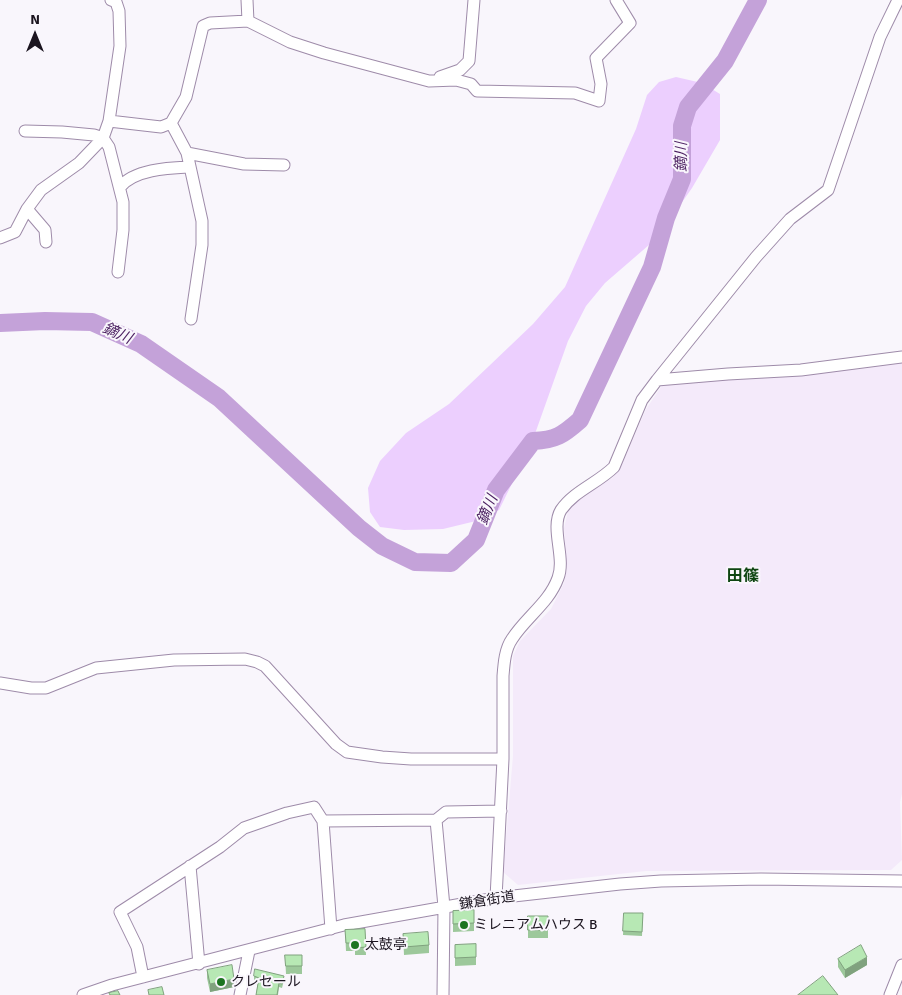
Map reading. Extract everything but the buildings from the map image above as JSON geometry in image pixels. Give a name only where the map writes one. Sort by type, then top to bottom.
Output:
[{"type":"street","points":[[0,238],[15,232],[27,209],[41,190],[79,164],[103,138],[109,121],[120,46],[119,11],[116,2],[111,0]]},
{"type":"street","points":[[247,0],[248,21]]},
{"type":"street","points":[[429,81],[460,70],[468,61],[474,0]]},
{"type":"street","points":[[109,121],[161,127],[171,123],[186,97],[203,26],[210,23],[248,21],[290,42],[429,81],[456,80],[471,84],[477,91],[575,93],[600,101],[601,84],[596,58],[630,23],[616,0]]},
{"type":"street","points":[[496,898],[501,811],[505,656],[511,639],[551,594],[559,576],[560,557],[557,522],[560,512],[571,499],[606,475],[614,467],[642,400],[657,380],[756,257],[790,219],[828,190],[880,37],[898,0]]},
{"type":"street","points":[[171,123],[187,153],[202,222],[202,245],[191,319]]},
{"type":"street","points":[[25,131],[94,135],[103,138],[109,147],[123,202],[123,230],[118,272]]},
{"type":"street","points":[[187,153],[244,164],[284,165]]},
{"type":"street","points":[[120,187],[123,183],[136,176],[156,170],[190,167]]},
{"type":"street","points":[[27,209],[45,230],[46,242]]},
{"type":"street","points":[[657,380],[801,370],[902,356]]},
{"type":"street","points":[[0,683],[31,688],[46,688],[96,668],[174,660],[245,659],[265,666],[336,744],[347,752],[411,759],[502,760]]},
{"type":"street","points":[[143,977],[137,947],[120,912],[220,847],[244,828],[288,812],[314,806],[323,821],[331,929]]},
{"type":"street","points":[[323,821],[436,820],[446,812],[501,811]]},
{"type":"street","points":[[436,820],[444,907],[442,995]]},
{"type":"street","points":[[190,866],[199,964]]},
{"type":"street","name":"鎌倉街道","points":[[83,995],[143,977],[331,929],[496,898],[661,880],[902,881]]},
{"type":"street","points":[[240,995],[250,951]]},
{"type":"street","points":[[890,995],[902,965]]},
{"type":"shaded area","points":[[676,77],[702,83],[720,94],[720,140],[692,188],[657,238],[605,283],[586,306],[568,341],[531,445],[499,510],[476,521],[443,529],[404,530],[380,527],[370,512],[368,488],[380,461],[406,433],[449,404],[533,324],[565,287],[636,129],[647,95],[659,82]]},
{"type":"shaded area","points":[[902,360],[902,794],[900,802],[902,860],[891,870],[646,871],[518,885],[503,872],[513,756],[513,656],[520,641],[551,609],[564,583],[567,569],[564,528],[569,507],[578,498],[612,478],[617,472],[646,409],[663,384]]},
{"type":"waterway","name":"鏑川","points":[[0,323],[45,321],[92,322],[141,344],[219,398],[359,528],[382,546],[415,562],[451,563],[476,540],[496,490],[533,441],[559,436],[580,420],[652,267],[666,218],[682,179],[682,126],[688,107],[725,61],[758,0]]},
{"type":"place","name":"ミレニアムハウス B","points":[[464,925]]},
{"type":"place","name":"太鼓亭","points":[[355,945]]},
{"type":"place","name":"クレセール","points":[[221,982]]},
{"type":"district","name":"田篠","points":[[743,577]]}]
